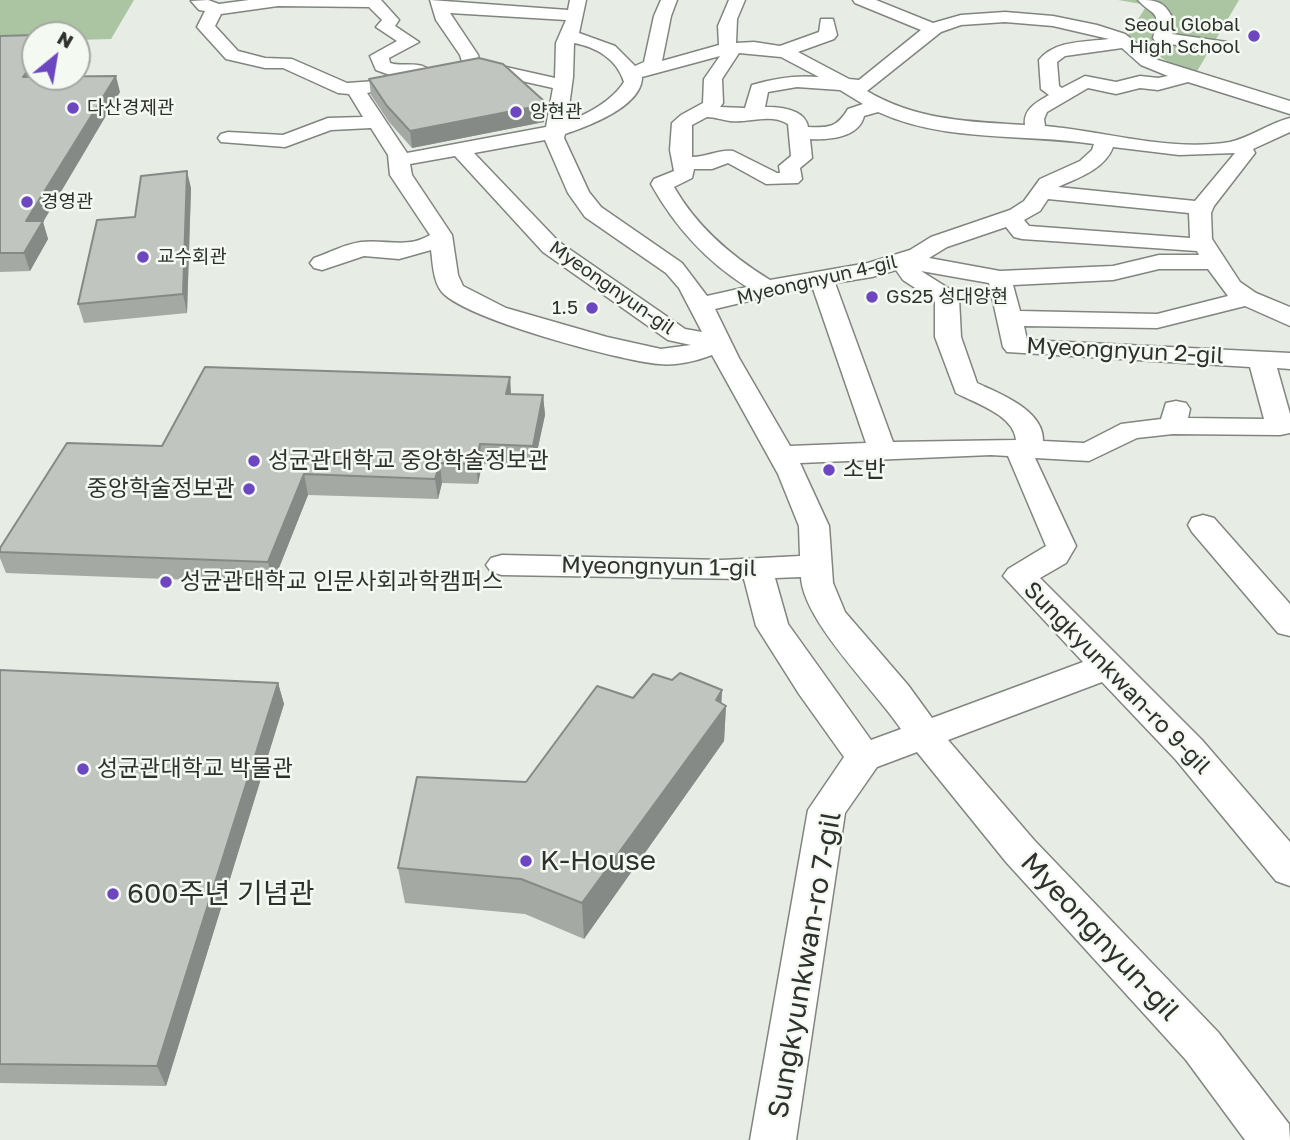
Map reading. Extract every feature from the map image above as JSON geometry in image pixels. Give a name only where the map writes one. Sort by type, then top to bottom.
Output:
[{"type":"street","points":[[399,160],[536,136],[603,113],[625,96],[636,74],[652,65],[658,46],[658,24],[669,0]]},
{"type":"street","points":[[708,110],[713,103],[713,79],[730,54],[725,36],[730,10],[737,0]]},
{"type":"street","points":[[861,0],[934,29]]},
{"type":"street","points":[[1146,0],[1160,7],[1166,21],[1162,38],[1227,47]]},
{"type":"street","points":[[403,72],[391,83],[345,89],[286,63],[265,63],[232,55],[206,27],[207,4],[370,1],[391,19],[385,27],[410,42],[379,56],[382,66],[403,72],[457,66],[563,85]]},
{"type":"street","points":[[952,1],[988,19]]},
{"type":"street","points":[[457,66],[469,55],[444,20],[440,4],[541,7],[574,17],[589,40],[614,53],[636,74]]},
{"type":"street","name":"Myeongnyun-gil","points":[[574,17],[565,43],[563,85],[554,138],[579,193],[593,212],[674,268],[700,304],[792,474],[814,526],[817,583],[831,617],[896,694],[924,735],[1020,851],[1202,1046],[1273,1140]]},
{"type":"street","points":[[754,112],[759,89],[765,86],[790,80],[863,86],[934,29],[969,19],[1046,21],[1085,27],[1117,36],[1148,62],[1256,94],[1290,108]]},
{"type":"street","points":[[780,52],[828,35],[827,23]]},
{"type":"street","points":[[1063,95],[1050,89],[1048,60],[1060,51],[1124,43]]},
{"type":"street","points":[[636,74],[709,52],[769,49],[814,65],[842,85],[879,105],[922,121],[963,128],[1036,132],[1176,150],[1240,145],[1253,142],[1290,124]]},
{"type":"street","points":[[1036,132],[1034,119],[1039,109],[1085,82],[1116,88],[1140,82],[1158,84],[1189,76]]},
{"type":"street","points":[[355,89],[399,160],[401,175],[442,240],[446,275],[453,290],[497,313],[661,357],[697,352],[720,343]]},
{"type":"street","points":[[799,133],[831,134],[853,122],[855,113],[879,105]]},
{"type":"street","points":[[684,163],[712,163],[725,156],[733,157],[773,180],[791,179],[789,166],[802,158],[798,122],[793,118],[754,112],[735,116],[708,110],[694,114],[682,123],[680,150],[685,174],[663,184],[673,206],[691,224],[705,245],[767,289]]},
{"type":"street","points":[[228,138],[285,141],[328,124],[377,122]]},
{"type":"street","name":"Myeongnyun 4-gil","points":[[700,304],[730,300],[821,277],[872,270],[918,256],[939,242],[1010,218],[1032,206],[1048,184],[1087,165],[1101,153],[1106,140]]},
{"type":"street","points":[[1240,145],[1245,153],[1202,208],[1201,239],[1231,287],[1290,319]]},
{"type":"street","name":"Myeongnyun-gil","points":[[459,149],[551,247],[677,335],[720,343]]},
{"type":"street","points":[[1042,192],[1202,208]]},
{"type":"street","points":[[1010,218],[1022,232],[1210,254]]},
{"type":"street","points":[[322,263],[362,249],[399,252],[442,240]]},
{"type":"street","points":[[902,260],[1000,278],[1113,273],[1210,254]]},
{"type":"street","name":"Sungkyunkwan-ro 9-gil","points":[[902,260],[911,275],[947,298],[948,337],[965,387],[1025,422],[1030,441],[1021,458],[1061,546],[1055,556],[1019,576],[1189,750],[1290,870]]},
{"type":"street","points":[[821,277],[882,450]]},
{"type":"street","name":"Myeongnyun 2-gil","points":[[1000,278],[1016,347],[1290,361]]},
{"type":"street","name":"Myeongnyun 2-gil","points":[[1009,318],[1157,321],[1247,298]]},
{"type":"street","points":[[781,455],[882,450],[1026,449],[1089,452],[1131,430],[1174,417],[1280,427],[1261,359]]},
{"type":"street","points":[[1203,525],[1290,625]]},
{"type":"street","name":"Myeongnyun 1-gil","points":[[502,565],[757,569],[816,566]]},
{"type":"street","points":[[757,569],[772,626],[864,757],[1108,666]]},
{"type":"street","name":"Sungkyunkwan-ro 7-gil","points":[[774,1140],[827,810],[864,757]]},
{"type":"green space","points":[[0,0],[134,0],[111,39],[91,40],[91,21],[21,21],[21,42],[0,43]]},
{"type":"green space","points":[[1118,0],[1239,0],[1196,73],[1168,62],[1128,35],[1147,5]]},
{"type":"building","points":[[21,35],[21,91],[91,91],[91,76],[116,76],[26,221],[43,221],[24,253],[0,253],[0,36]]},
{"type":"building","points":[[479,58],[503,64],[544,101],[543,105],[410,131],[387,106],[369,79]]},
{"type":"building","name":"교수회관","points":[[187,171],[183,294],[78,304],[97,220],[135,217],[141,176]]},
{"type":"building","name":"중앙학술정보관","points":[[205,367],[510,377],[506,394],[543,395],[533,446],[480,444],[476,464],[440,463],[435,479],[304,474],[268,562],[0,552],[67,443],[162,446]]},
{"type":"building","name":"600주년 기념관","points":[[0,670],[278,683],[157,1066],[0,1064]]},
{"type":"building","name":"K-House","points":[[680,673],[722,690],[716,700],[726,706],[582,903],[521,879],[398,868],[417,777],[526,782],[597,686],[633,698],[653,674],[672,680]]},
{"type":"place","name":"Seoul Global High School","points":[[1254,36]]},
{"type":"place","name":"다산경제관","points":[[73,108]]},
{"type":"place","name":"양현관","points":[[516,112]]},
{"type":"place","name":"경영관","points":[[27,202]]},
{"type":"place","name":"교수회관","points":[[143,257]]},
{"type":"place","name":"GS25 성대양현","points":[[872,297]]},
{"type":"place","name":"1.5","points":[[592,308]]},
{"type":"place","name":"성균관대학교 중앙학술정보관","points":[[254,461]]},
{"type":"place","name":"소반","points":[[829,470]]},
{"type":"place","name":"중앙학술정보관","points":[[249,489]]},
{"type":"place","name":"성균관대학교 인문사회과학캠퍼스","points":[[166,582]]},
{"type":"place","name":"성균관대학교 박물관","points":[[83,769]]},
{"type":"place","name":"K-House","points":[[526,861]]},
{"type":"place","name":"600주년 기념관","points":[[113,894]]}]
